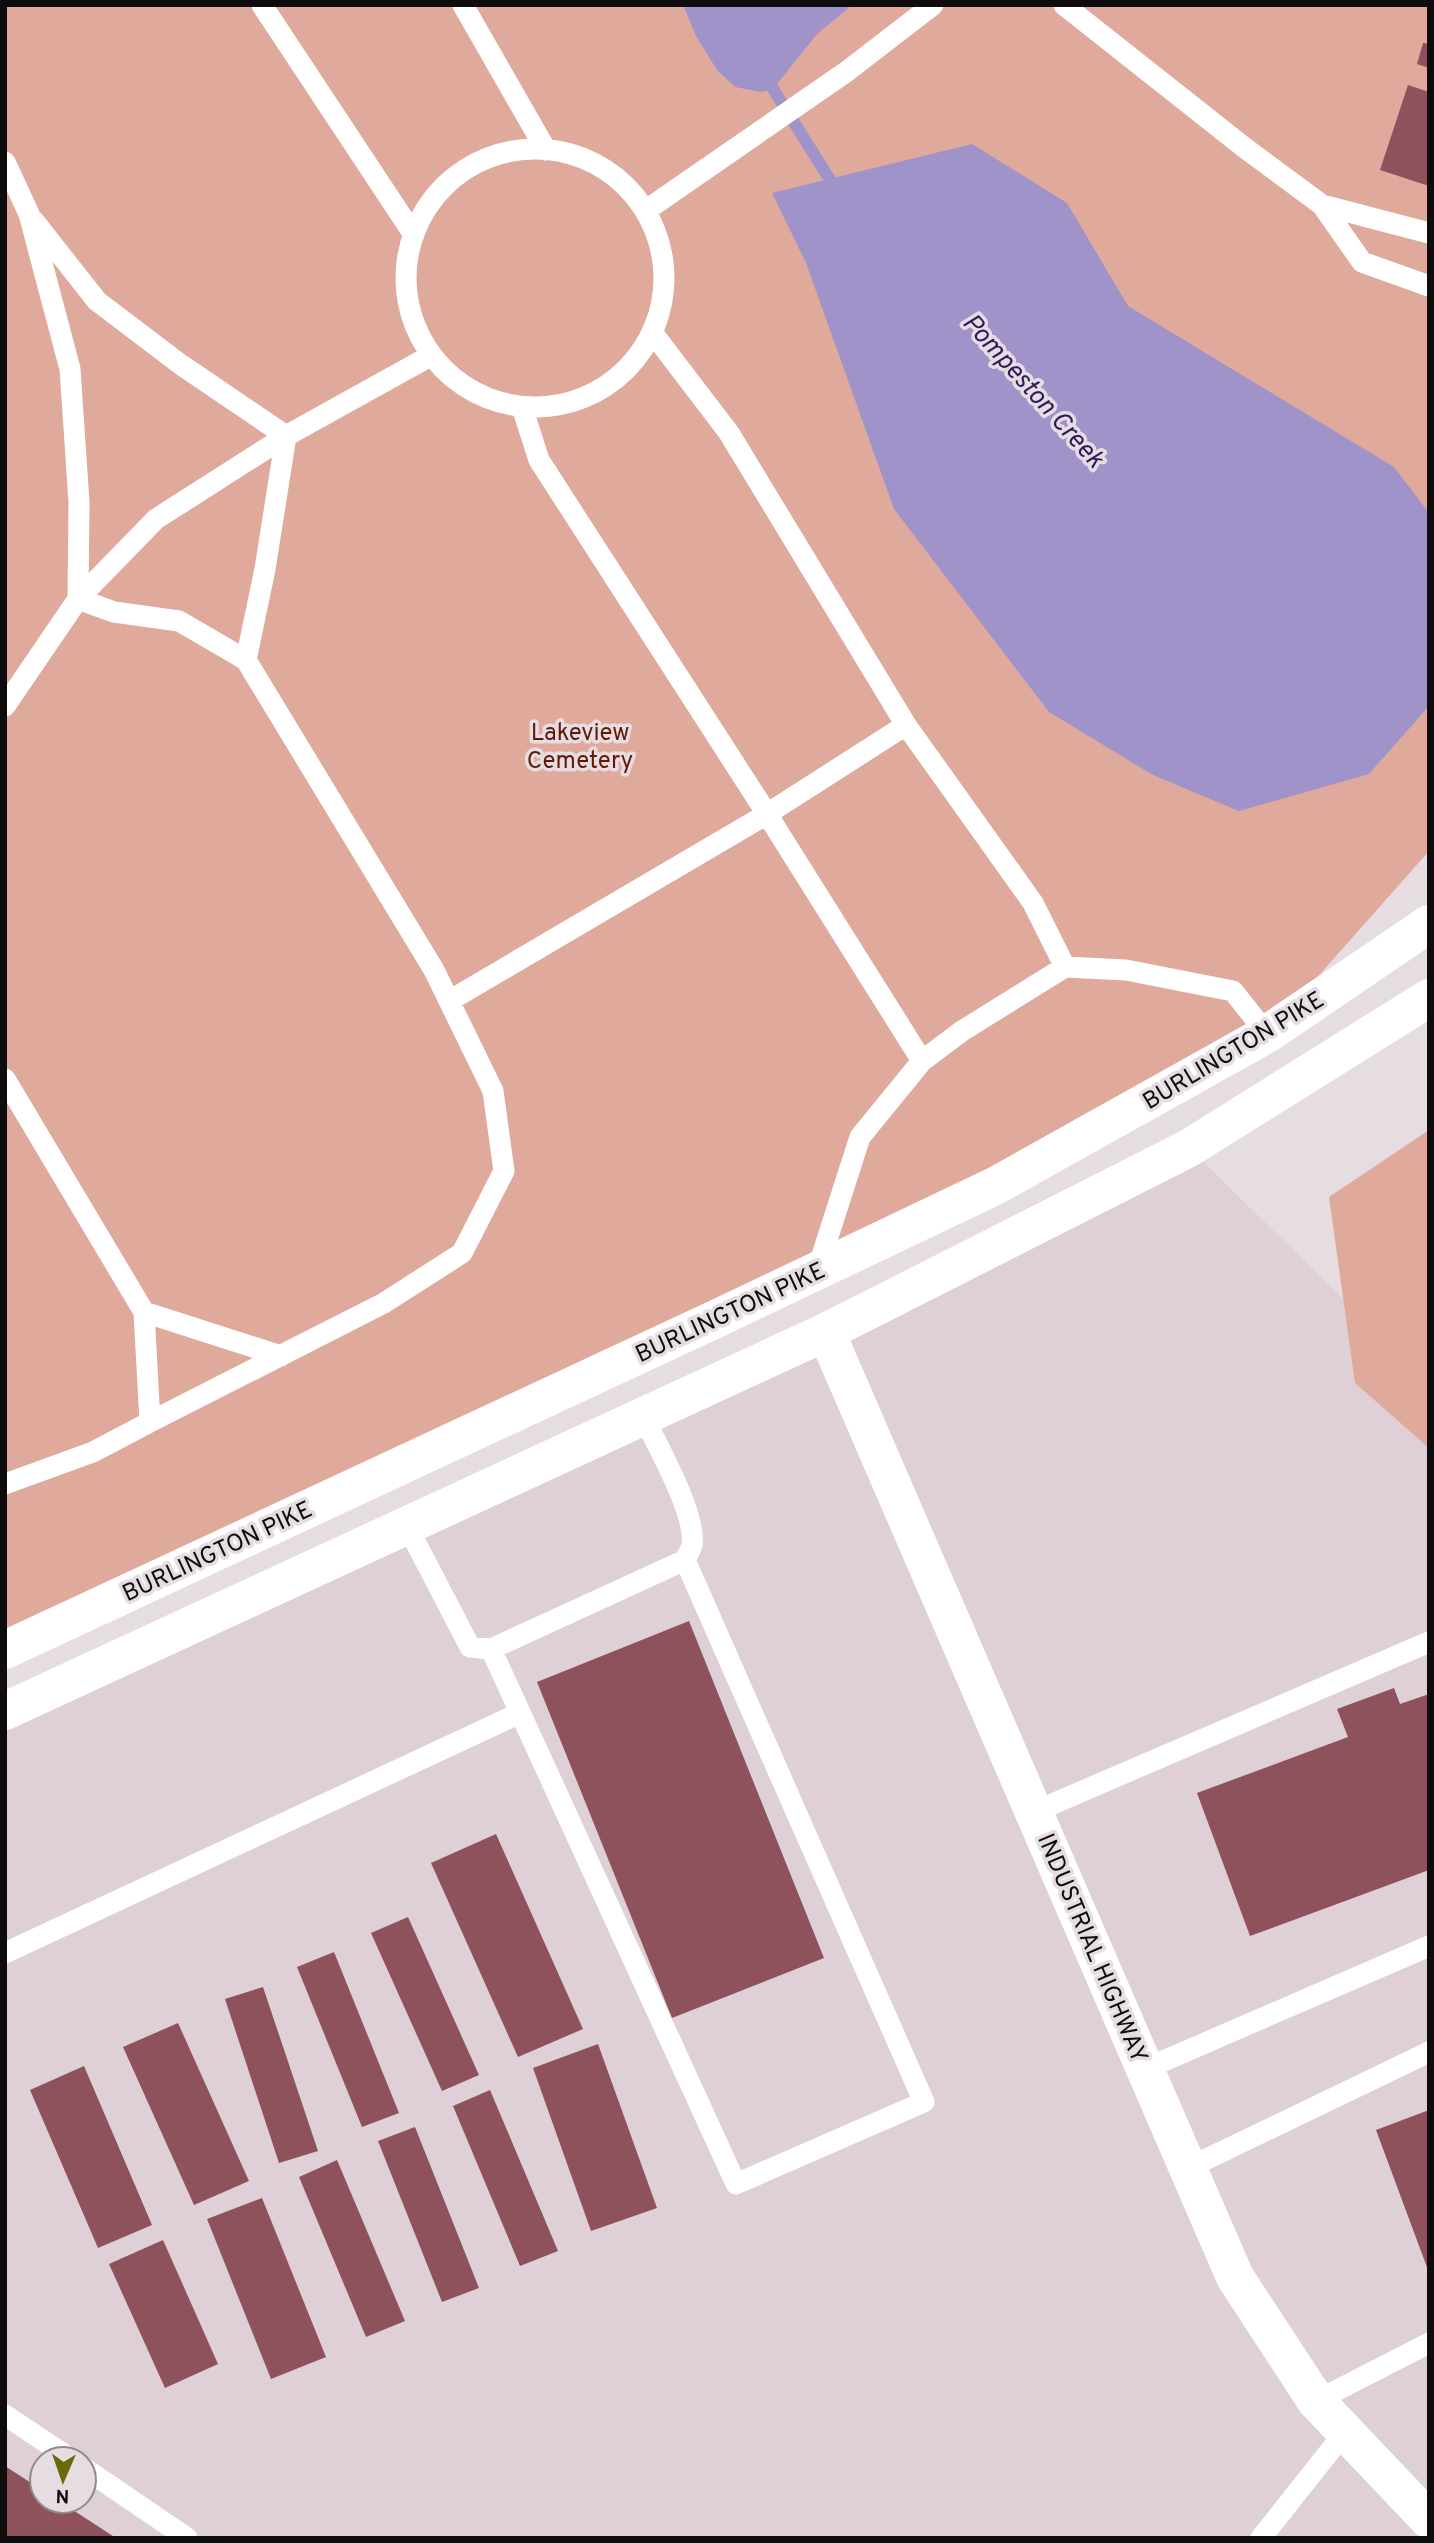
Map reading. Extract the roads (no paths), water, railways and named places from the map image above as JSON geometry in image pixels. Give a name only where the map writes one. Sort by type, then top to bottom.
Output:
[{"type":"main road","name":"BURLINGTON PIKE","points":[[5,1650],[995,1186],[1267,1034],[1429,924]]},
{"type":"main road","points":[[5,1711],[826,1332],[1189,1148],[1429,998]]},
{"type":"main road","name":"INDUSTRIAL HIGHWAY","points":[[826,1332],[1235,2277],[1316,2402],[1429,2520]]},
{"type":"lane","points":[[262,5],[414,235]]},
{"type":"lane","points":[[463,5],[546,150]]},
{"type":"lane","points":[[645,211],[846,72],[933,5]]},
{"type":"lane","points":[[1064,5],[1322,205],[1362,262],[1429,286]]},
{"type":"lane","points":[[524,149],[565,152],[604,168],[635,195],[645,211],[656,231],[666,274],[659,318],[639,357],[607,387],[566,404],[522,407],[479,396],[443,370],[417,335],[406,294],[407,253],[414,235],[422,214],[448,182],[483,159],[524,149]]},
{"type":"lane","points":[[5,162],[29,214],[69,369],[79,502],[78,599]]},
{"type":"lane","points":[[1322,205],[1429,233]]},
{"type":"lane","points":[[29,214],[97,301],[180,364],[286,436]]},
{"type":"lane","points":[[652,332],[729,433],[906,726],[1033,902],[1065,967]]},
{"type":"lane","points":[[5,706],[78,599],[156,519],[286,436],[432,355]]},
{"type":"lane","points":[[522,407],[539,460],[922,1061]]},
{"type":"lane","points":[[246,660],[265,569],[286,436]]},
{"type":"lane","points":[[5,1484],[93,1452],[384,1303],[462,1253],[504,1171],[493,1091],[434,970],[246,660],[179,621],[114,612],[78,599]]},
{"type":"lane","points":[[449,1001],[766,814],[906,726]]},
{"type":"lane","points":[[817,1271],[860,1137],[922,1061],[962,1031],[1065,967],[1126,970],[1233,991],[1267,1034]]},
{"type":"lane","points":[[5,1079],[144,1312],[150,1422]]},
{"type":"lane","points":[[144,1312],[281,1356]]},
{"type":"lane","points":[[407,1526],[470,1647],[491,1649],[685,1560],[692,1547],[691,1527],[672,1475],[643,1416]]},
{"type":"lane","points":[[491,1649],[736,2184],[924,2102],[685,1560]]},
{"type":"lane","points":[[1034,1812],[1429,1643]]},
{"type":"lane","points":[[5,1953],[520,1713]]},
{"type":"lane","points":[[1145,2069],[1429,1946]]},
{"type":"lane","points":[[1188,2168],[1429,2052]]},
{"type":"lane","points":[[1316,2402],[1429,2343]]},
{"type":"lane","points":[[5,2415],[50,2445]]},
{"type":"lane","points":[[1261,2538],[1345,2432]]},
{"type":"lane","points":[[98,2478],[187,2538]]},
{"type":"water","points":[[683,5],[852,5],[817,34],[773,89],[761,92],[735,87],[717,70],[696,36]]},
{"type":"water","points":[[972,144],[1067,203],[1128,306],[1394,467],[1429,513],[1429,706],[1369,774],[1239,811],[1153,775],[1049,712],[894,509],[806,263],[772,193]]},
{"type":"waterway","name":"Pompeston Creek","points":[[765,76],[837,191]]},
{"type":"park label","name":"Lakeview Cemetery","points":[[580,746]]}]
